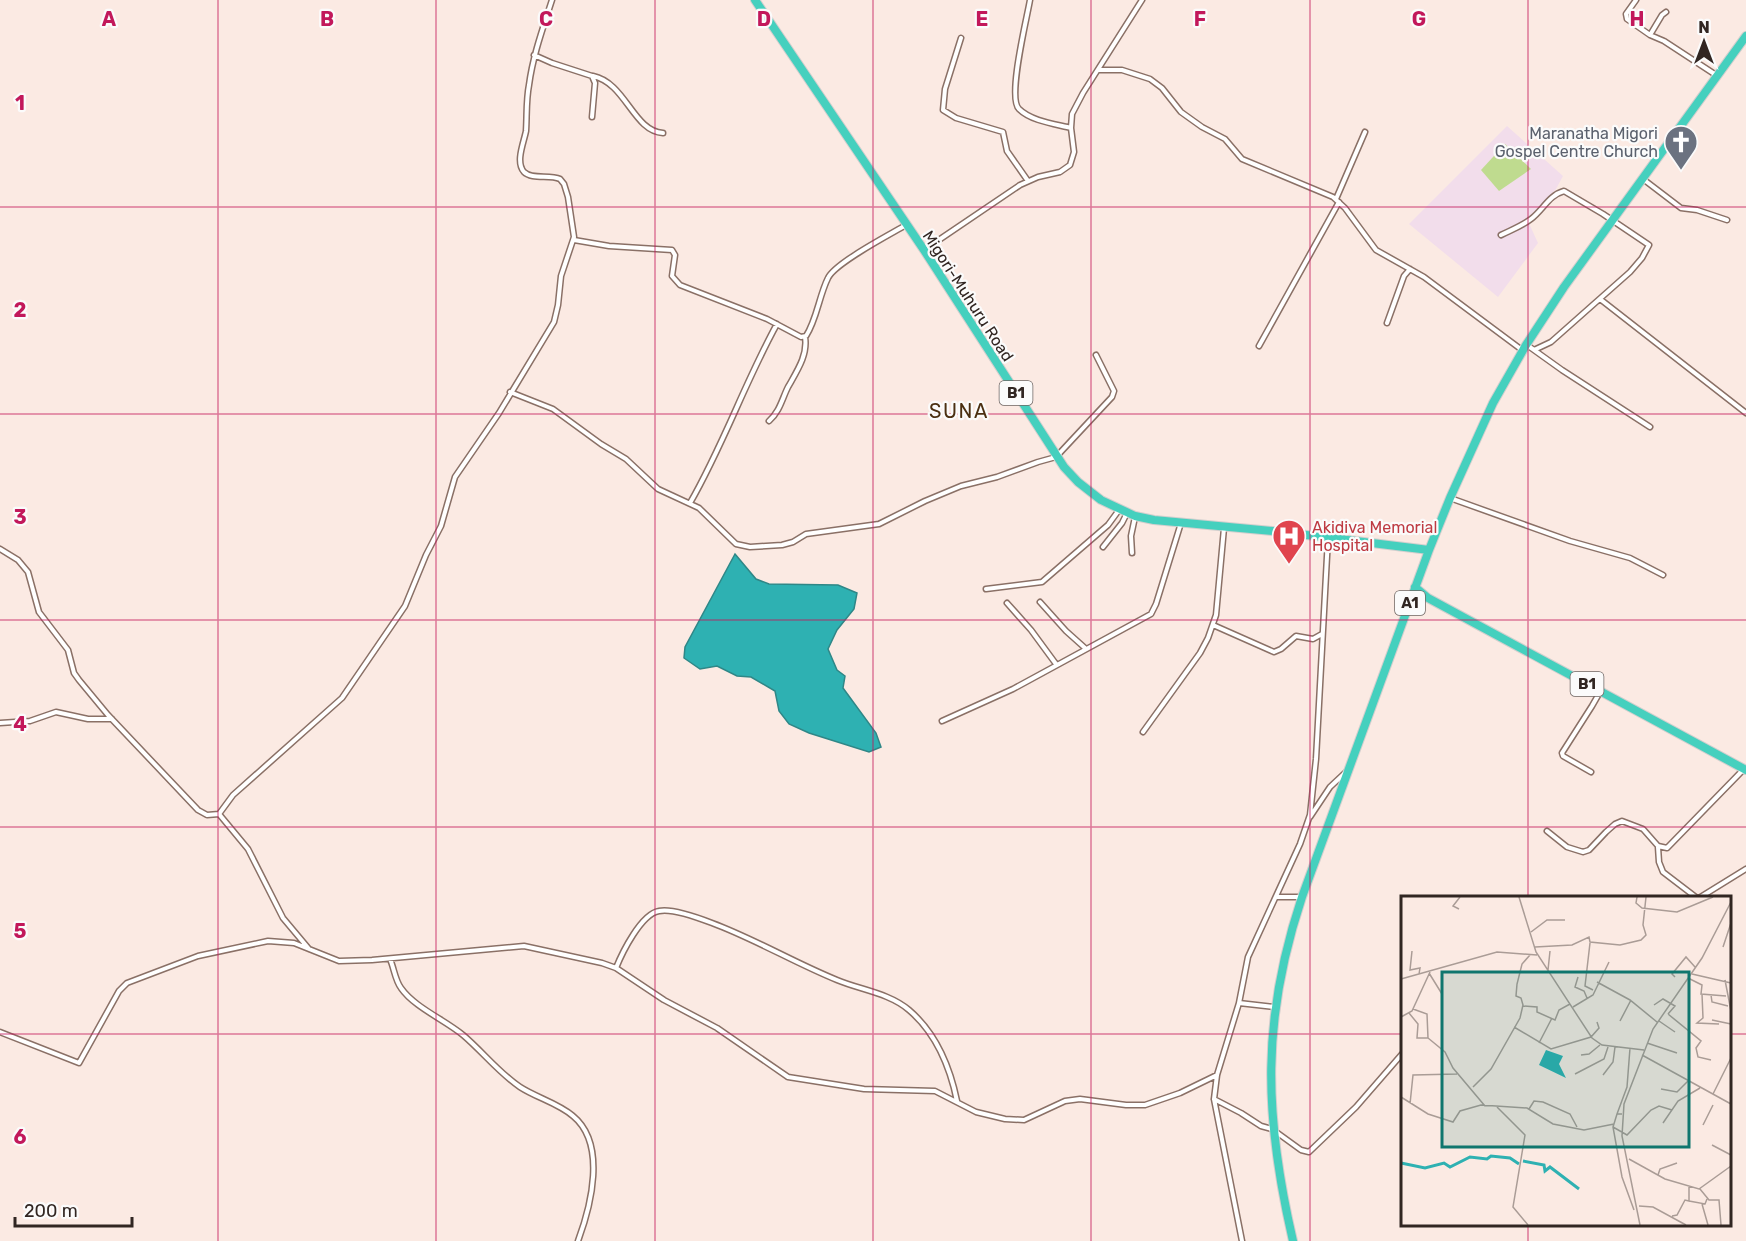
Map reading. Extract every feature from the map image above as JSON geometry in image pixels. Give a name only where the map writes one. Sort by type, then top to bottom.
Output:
[{"type":"highway","name":"Migori-Muhuru Road","points":[[755,0],[924,250],[1056,457],[1088,491],[1123,512],[1181,524],[1429,550]]},
{"type":"highway","name":"A1","points":[[1293,1241],[1280,1184],[1272,1130],[1270,1059],[1275,1007],[1284,956],[1302,897],[1429,550],[1449,498],[1493,403],[1524,348],[1564,286],[1716,76],[1742,45],[1746,36]]},
{"type":"highway","name":"B1","points":[[1414,591],[1745,770]]},
{"type":"street","points":[[219,814],[232,795],[329,712],[350,688],[405,606],[441,526],[455,477],[490,427],[554,322],[561,276],[573,240],[571,212],[564,184],[557,177],[528,174],[521,163],[534,55],[552,0]]},
{"type":"street","points":[[1030,0],[1015,83],[1015,104],[1021,111],[1028,114],[1071,128]]},
{"type":"street","points":[[924,250],[1028,181],[1059,172],[1070,165],[1074,152],[1071,120],[1077,104],[1142,0]]},
{"type":"street","points":[[1636,0],[1626,14],[1627,19],[1650,35],[1664,40],[1716,76]]},
{"type":"street","points":[[1650,35],[1666,12]]},
{"type":"street","points":[[961,38],[944,94],[943,110],[956,118],[1003,132],[1008,152],[1028,181]]},
{"type":"street","points":[[534,55],[608,82],[651,129],[663,133]]},
{"type":"street","points":[[1099,70],[1116,69],[1150,79],[1162,88],[1181,112],[1202,127],[1225,139],[1242,159],[1322,192],[1337,201],[1376,250],[1410,269],[1524,348],[1534,350],[1650,427]]},
{"type":"street","points":[[592,76],[595,83],[592,117]]},
{"type":"street","points":[[1258,346],[1337,201],[1365,132]]},
{"type":"street","points":[[1642,179],[1681,208],[1697,210],[1727,220]]},
{"type":"street","points":[[1501,235],[1532,218],[1550,200],[1564,191],[1649,246],[1634,268],[1600,299],[1551,342],[1534,350]]},
{"type":"street","points":[[769,421],[778,411],[796,375],[805,350],[805,337],[811,328],[832,271],[906,225]]},
{"type":"street","points":[[573,240],[612,246],[672,250],[675,255],[672,276],[676,283],[805,337]]},
{"type":"street","points":[[1388,322],[1404,276],[1410,269]]},
{"type":"street","points":[[1600,299],[1746,413]]},
{"type":"street","points":[[690,503],[777,324]]},
{"type":"street","points":[[510,392],[553,409],[626,459],[658,489],[690,503],[707,515],[736,544],[750,547],[782,545],[793,542],[804,534],[879,524],[961,486],[997,477],[1056,457],[1112,397],[1114,391],[1096,355]]},
{"type":"street","points":[[1449,498],[1570,541],[1630,558],[1663,575]]},
{"type":"street","points":[[1103,547],[1122,523],[1123,512]]},
{"type":"street","points":[[986,589],[1042,582],[1123,512]]},
{"type":"street","points":[[1132,553],[1131,536],[1135,516]]},
{"type":"street","points":[[942,722],[1013,689],[1150,614],[1156,604],[1181,524]]},
{"type":"street","points":[[1143,732],[1200,652],[1213,625],[1221,576],[1224,527]]},
{"type":"street","points":[[1242,1241],[1214,1099],[1217,1075],[1239,1003],[1248,957],[1300,844],[1308,821],[1314,787],[1328,538]]},
{"type":"street","points":[[0,549],[18,560],[28,572],[39,612],[68,650],[74,674],[198,810],[207,815],[219,814]]},
{"type":"street","points":[[1040,602],[1085,648]]},
{"type":"street","points":[[1006,603],[1031,630],[1056,664]]},
{"type":"street","points":[[1213,625],[1274,652],[1281,650],[1296,636],[1313,639],[1322,644]]},
{"type":"street","points":[[1313,639],[1322,634]]},
{"type":"street","points":[[1592,772],[1563,756],[1562,753],[1600,691]]},
{"type":"street","points":[[0,723],[30,721],[56,712],[88,719],[113,719]]},
{"type":"street","points":[[1660,856],[1745,770]]},
{"type":"street","points":[[1308,821],[1330,787],[1348,771]]},
{"type":"street","points":[[219,814],[248,849],[283,918],[309,950]]},
{"type":"street","points":[[1547,831],[1568,847],[1583,852],[1587,851],[1615,824],[1625,822],[1643,829],[1658,846],[1660,866],[1663,872],[1697,896]]},
{"type":"street","points":[[1658,846],[1667,848]]},
{"type":"street","points":[[1700,896],[1746,869]]},
{"type":"street","points":[[1275,897],[1302,897]]},
{"type":"street","points":[[616,968],[636,931],[652,913],[667,910],[712,923],[826,976],[890,998],[904,1006],[917,1017],[944,1056],[957,1102]]},
{"type":"street","points":[[0,1032],[80,1063],[119,991],[131,981],[198,956],[268,941],[285,941],[339,961],[525,946],[616,968],[663,1000],[717,1028],[785,1076],[864,1089],[927,1089],[939,1092],[981,1114],[1005,1119],[1024,1120],[1072,1100],[1098,1100],[1138,1106],[1152,1104],[1217,1075]]},
{"type":"street","points":[[390,958],[398,983],[411,999],[465,1036],[508,1079],[531,1094],[566,1111],[581,1125],[591,1150],[593,1165],[587,1211],[578,1241]]},
{"type":"street","points":[[1239,1003],[1275,1007]]},
{"type":"street","points":[[1214,1099],[1272,1130],[1301,1150],[1310,1151],[1356,1107],[1401,1055]]},
{"type":"shaded area","points":[[1507,126],[1563,176],[1556,189],[1527,219],[1538,243],[1498,297],[1409,224]]},
{"type":"green space","points":[[1505,144],[1531,169],[1499,191],[1481,170]]},
{"type":"water","points":[[735,554],[756,579],[769,584],[838,585],[857,593],[854,609],[837,630],[828,649],[837,670],[845,676],[843,688],[876,733],[881,747],[869,752],[809,733],[789,724],[779,711],[775,691],[751,677],[737,676],[717,666],[700,669],[684,658],[685,647]]},
{"type":"place","name":"Maranatha Migori Gospel Centre Church","points":[[1681,171]]},
{"type":"place","name":"Akidiva Memorial Hospital","points":[[1289,565]]},
{"type":"district","name":"SUNA","points":[[959,411]]}]
